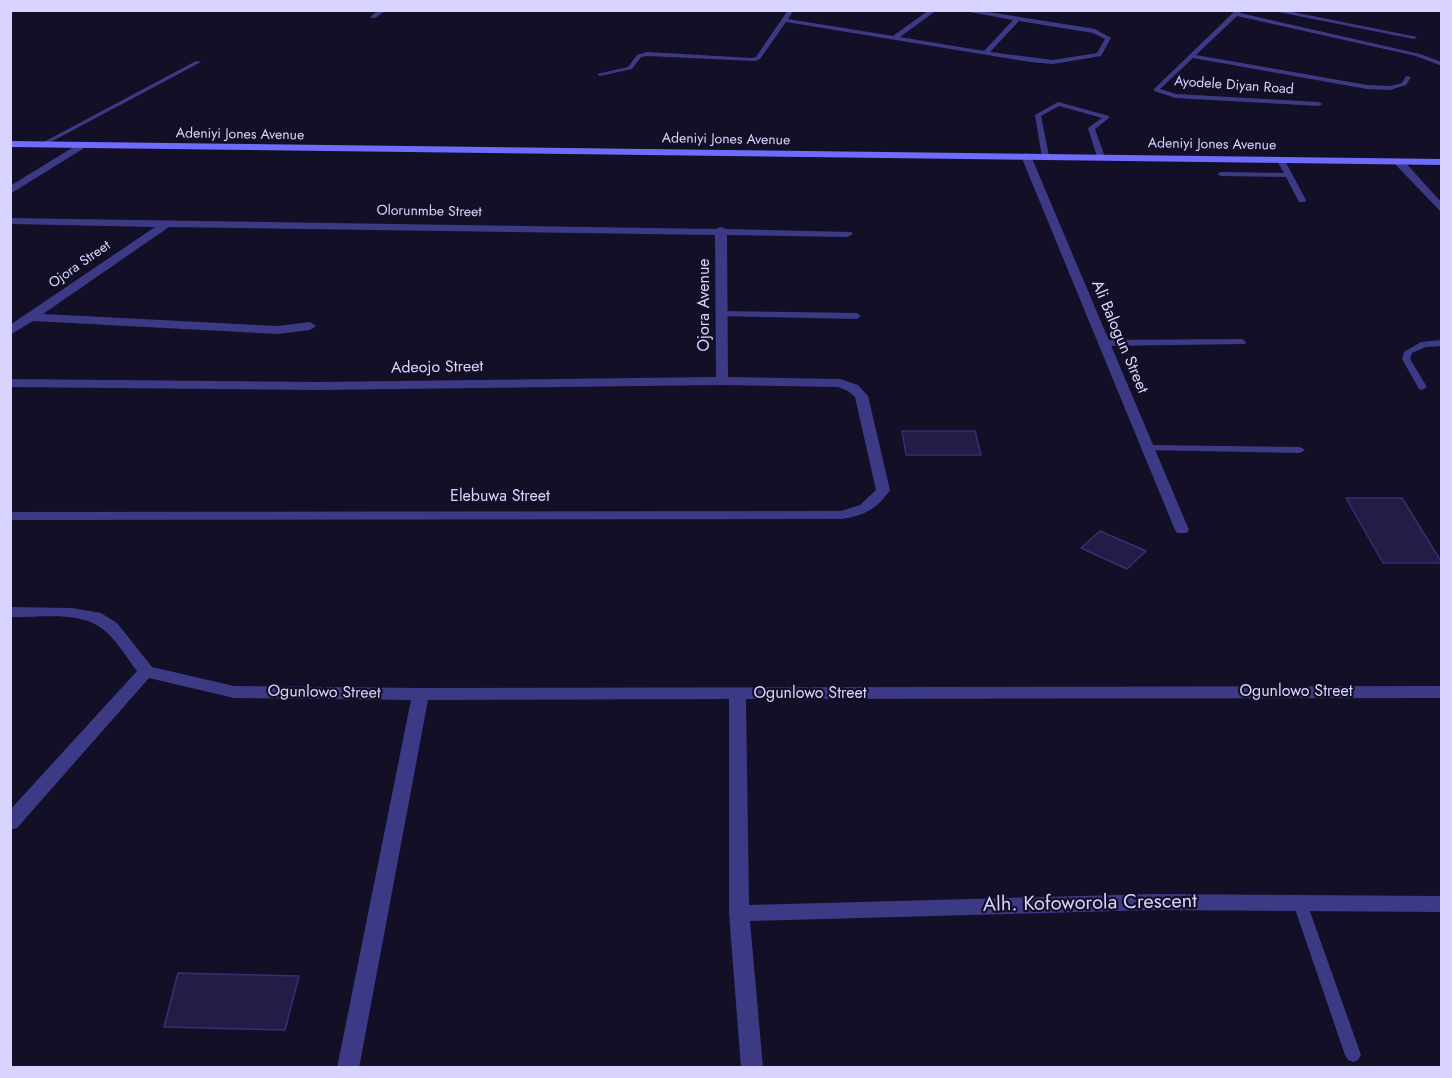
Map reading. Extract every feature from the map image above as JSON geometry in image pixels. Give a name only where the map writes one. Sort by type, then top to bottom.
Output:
[{"type":"street","name":"Adeniyi Jones Avenue","points":[[10,144],[1442,162]]},
{"type":"street","points":[[10,191],[84,145]]},
{"type":"street","name":"Ali Balogun Street","points":[[1026,156],[1182,530]]},
{"type":"street","points":[[1398,161],[1442,210]]},
{"type":"street","name":"Olorunmbe Street","points":[[10,221],[721,230],[847,234]]},
{"type":"street","name":"Ojora Street","points":[[10,331],[166,224]]},
{"type":"street","name":"Ojora Avenue","points":[[721,230],[722,381]]},
{"type":"street","points":[[31,317],[278,330],[310,326]]},
{"type":"street","name":"Adeojo Street","points":[[10,383],[318,386],[722,381],[840,383],[853,388],[861,396]]},
{"type":"street","name":"Elebuwa Street","points":[[10,516],[841,515],[862,512],[875,503],[883,490],[861,396]]},
{"type":"street","points":[[10,612],[72,613],[95,617],[111,627],[146,670],[10,823]]},
{"type":"street","name":"Ogunlowo Street","points":[[146,670],[180,681],[234,692],[421,694],[1442,692]]},
{"type":"street","points":[[348,1068],[421,694]]},
{"type":"street","points":[[737,694],[740,913],[752,1068]]},
{"type":"street","name":"Alh. Kofoworola Crescent","points":[[740,913],[1154,902],[1442,904]]},
{"type":"lane","points":[[10,12],[15,10]]},
{"type":"lane","points":[[373,16],[384,10]]},
{"type":"lane","points":[[600,74],[630,68],[643,55],[747,60],[758,58],[791,10]]},
{"type":"lane","points":[[894,38],[934,10]]},
{"type":"lane","points":[[785,20],[1053,62],[1099,55],[1108,38],[1095,31],[962,10]]},
{"type":"lane","points":[[1274,11],[1414,37]]},
{"type":"lane","points":[[1238,12],[1418,55],[1442,64]]},
{"type":"lane","name":"Ayodele Diyan Road","points":[[1238,12],[1156,90],[1186,97],[1319,104]]},
{"type":"lane","points":[[985,53],[1017,19]]},
{"type":"lane","points":[[1190,56],[1367,87],[1390,88],[1404,84],[1408,77]]},
{"type":"lane","points":[[43,144],[198,62]]},
{"type":"lane","points":[[1045,156],[1038,115],[1058,104],[1107,117],[1091,128],[1101,157]]},
{"type":"lane","points":[[1280,159],[1302,200]]},
{"type":"lane","points":[[1221,174],[1289,176]]},
{"type":"lane","points":[[721,314],[857,316]]},
{"type":"lane","points":[[1104,343],[1242,342]]},
{"type":"lane","points":[[1422,387],[1406,359],[1408,351],[1424,344],[1442,343]]},
{"type":"lane","points":[[1148,448],[1300,450]]},
{"type":"lane","points":[[1300,903],[1353,1055]]},
{"type":"building","points":[[902,431],[975,431],[981,455],[906,455]]},
{"type":"building","points":[[1346,498],[1402,498],[1442,563],[1383,563]]},
{"type":"building","points":[[1100,531],[1146,551],[1127,569],[1081,548]]},
{"type":"building","points":[[178,973],[299,976],[285,1030],[164,1027]]}]
